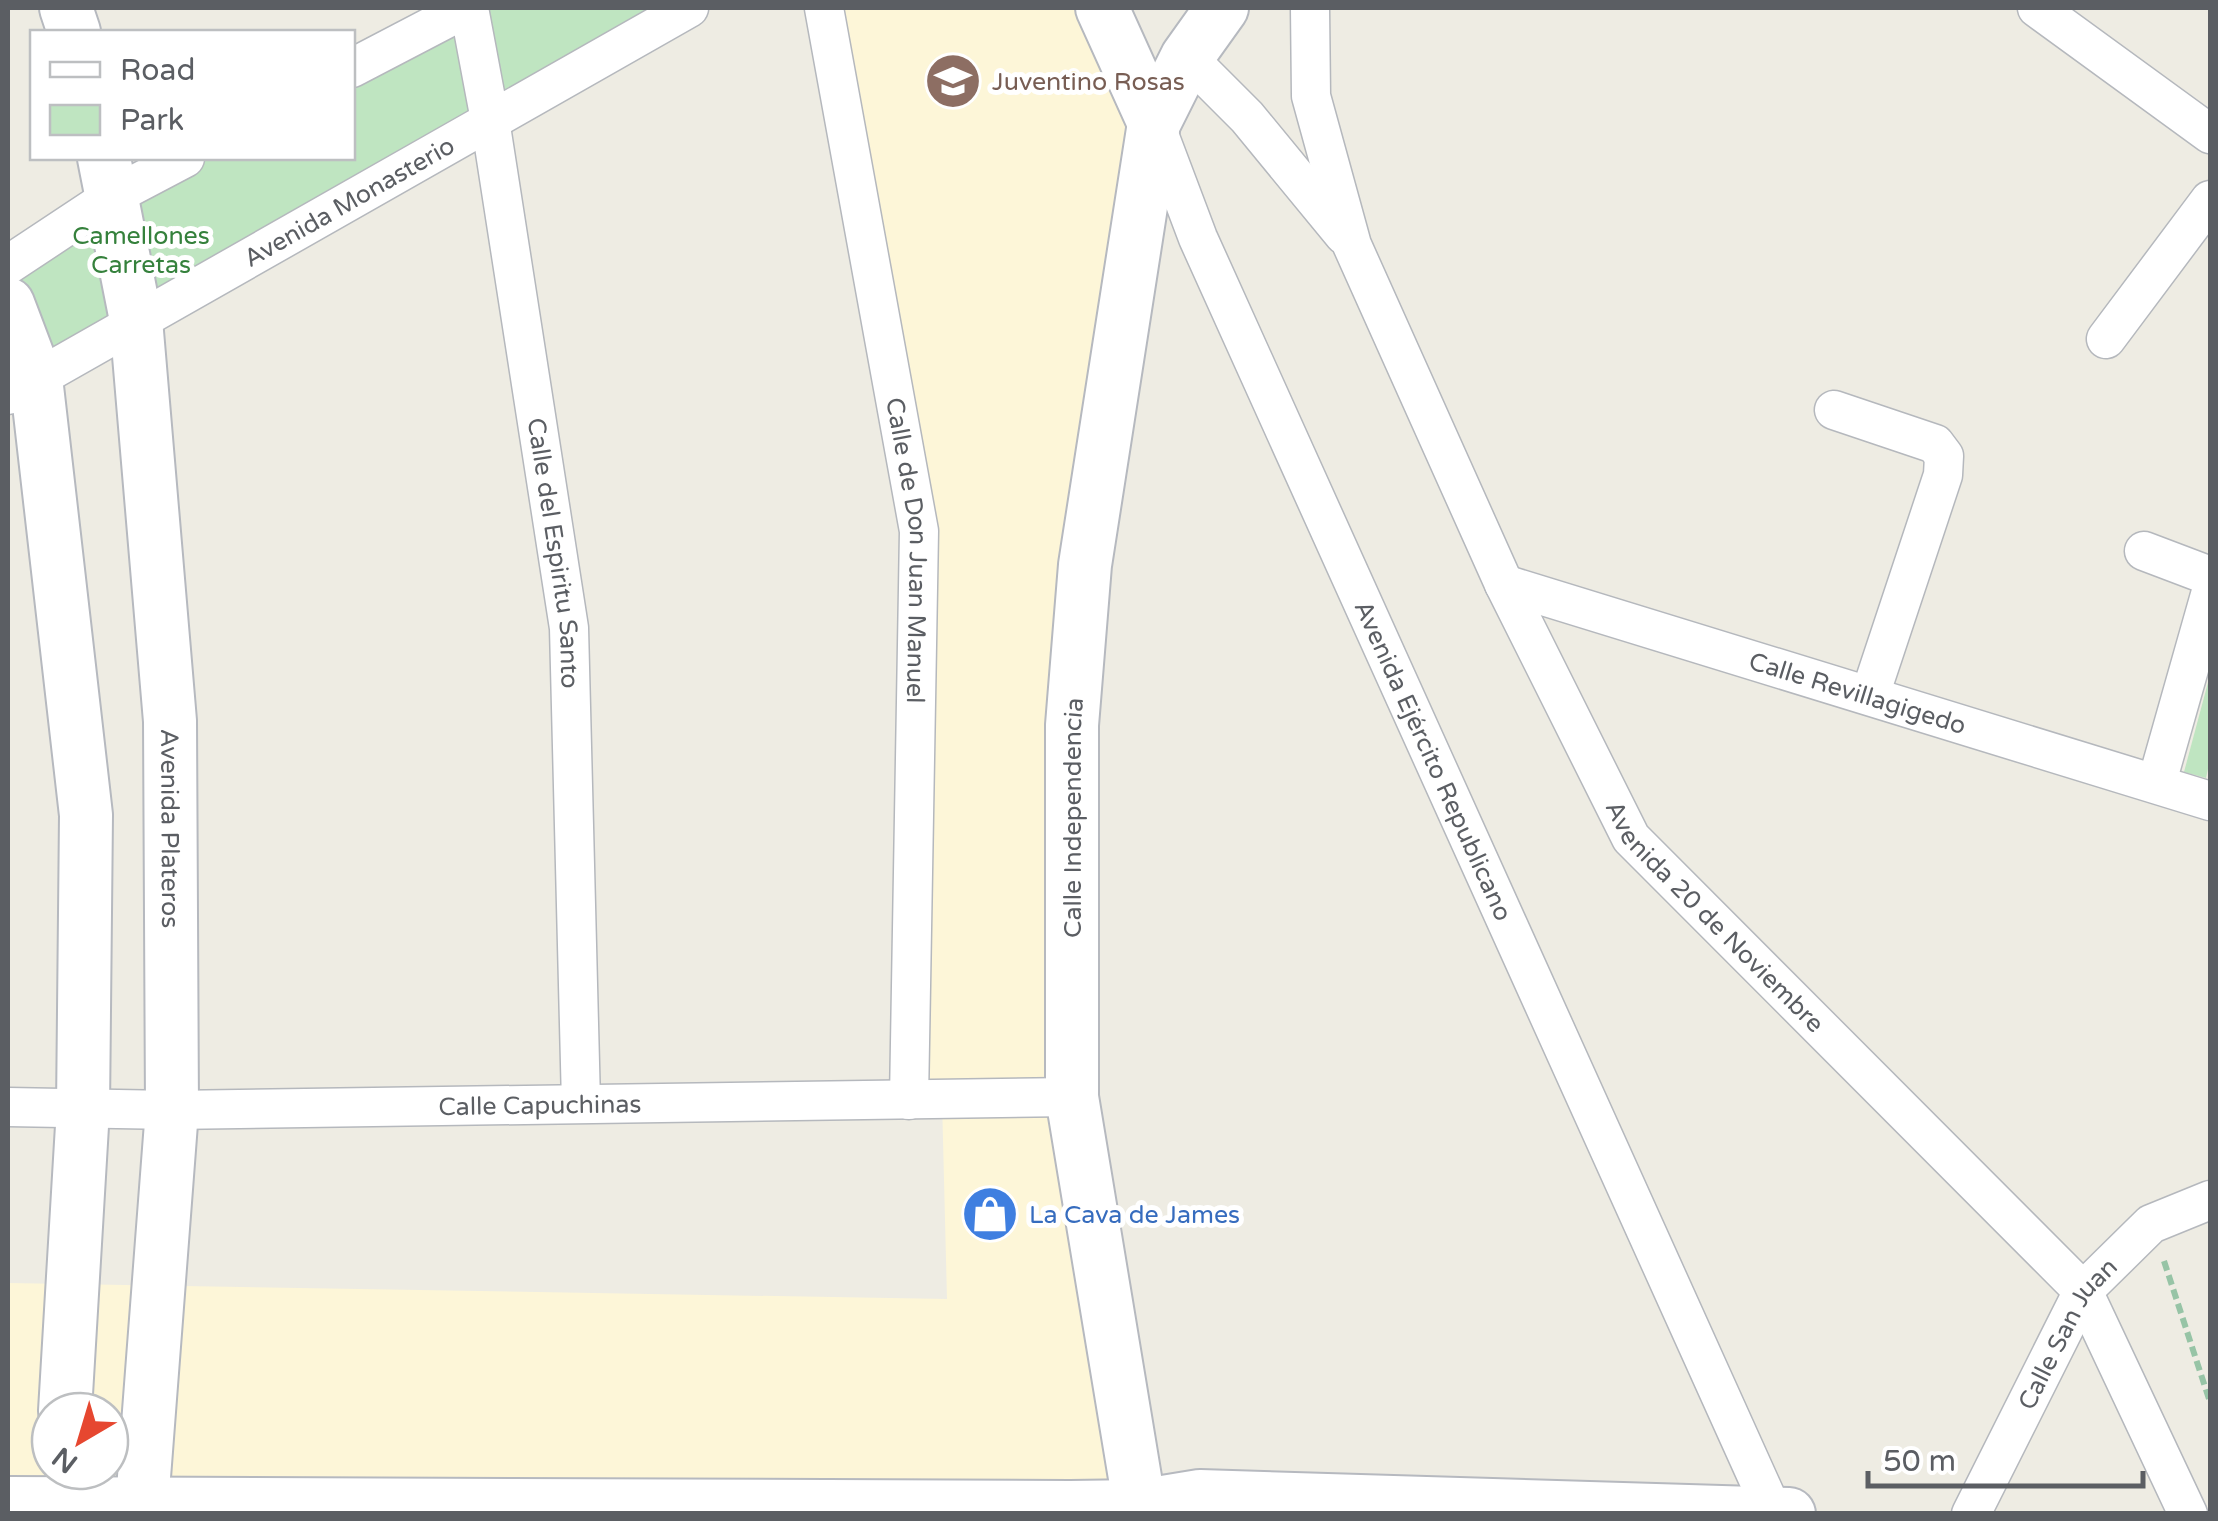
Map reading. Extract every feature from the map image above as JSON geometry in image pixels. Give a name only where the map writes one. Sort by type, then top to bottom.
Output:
[{"type":"street","points":[[355,66],[468,8]]},
{"type":"street","name":"Calle del Espiritu Santo","points":[[468,8],[490,120],[568,628],[581,1103]]},
{"type":"street","name":"Avenida Monasterio","points":[[22,386],[689,8]]},
{"type":"street","name":"Calle de Don Juan Manuel","points":[[824,8],[919,532],[909,1100]]},
{"type":"street","name":"Avenida Ejército Republicano","points":[[1102,8],[1154,123],[1198,238],[1781,1512]]},
{"type":"street","points":[[1154,123],[1186,58],[1222,8]]},
{"type":"street","name":"Avenida 20 de Noviembre","points":[[1310,8],[1311,96],[1352,245],[1504,584],[1631,838],[2083,1291],[2188,1514]]},
{"type":"street","points":[[2037,8],[2210,134]]},
{"type":"street","name":"Avenida 20 de Noviembre","points":[[1186,58],[1247,117],[1352,245]]},
{"type":"street","name":"Calle Independencia","points":[[1141,1511],[1072,1097],[1074,689],[1085,565],[1154,123]]},
{"type":"street","points":[[8,265],[106,178],[177,160]]},
{"type":"street","name":"Avenida Plateros","points":[[106,178],[136,320],[170,721],[172,1110],[142,1504]]},
{"type":"street","points":[[2106,339],[2210,200]]},
{"type":"street","points":[[8,304],[86,815],[83,1109],[66,1391]]},
{"type":"street","points":[[1834,410],[1935,444],[1944,456],[1942,475],[1870,695]]},
{"type":"street","points":[[2144,550],[2210,576]]},
{"type":"street","name":"Calle Revillagigedo","points":[[1504,584],[2210,801]]},
{"type":"street","points":[[2157,782],[2210,596]]},
{"type":"street","name":"Calle Capuchinas","points":[[8,1107],[172,1110],[1072,1097]]},
{"type":"street","name":"Calle San Juan","points":[[1971,1514],[2083,1291],[2152,1224],[2210,1200]]},
{"type":"street","points":[[8,1503],[48,1491]]},
{"type":"street","points":[[80,1491],[142,1504],[1141,1511],[1200,1496],[1781,1512]]},
{"type":"path","points":[[2152,1224],[2210,1402]]},
{"type":"shaded area","points":[[824,8],[1102,8],[1154,123],[1118,352],[1072,1097],[1139,1506],[8,1503],[8,1283],[947,1299],[942,1100],[909,1100],[919,531]]},
{"type":"green space","name":"Camellones Carretas","points":[[467,8],[689,8],[8,395],[8,265],[182,160],[355,160],[355,67]]},
{"type":"green space","points":[[2210,675],[2210,760],[2206,778],[2184,772]]},
{"type":"place","name":"Juventino Rosas","points":[[953,81]]},
{"type":"place","name":"La Cava de James","points":[[990,1214]]}]
